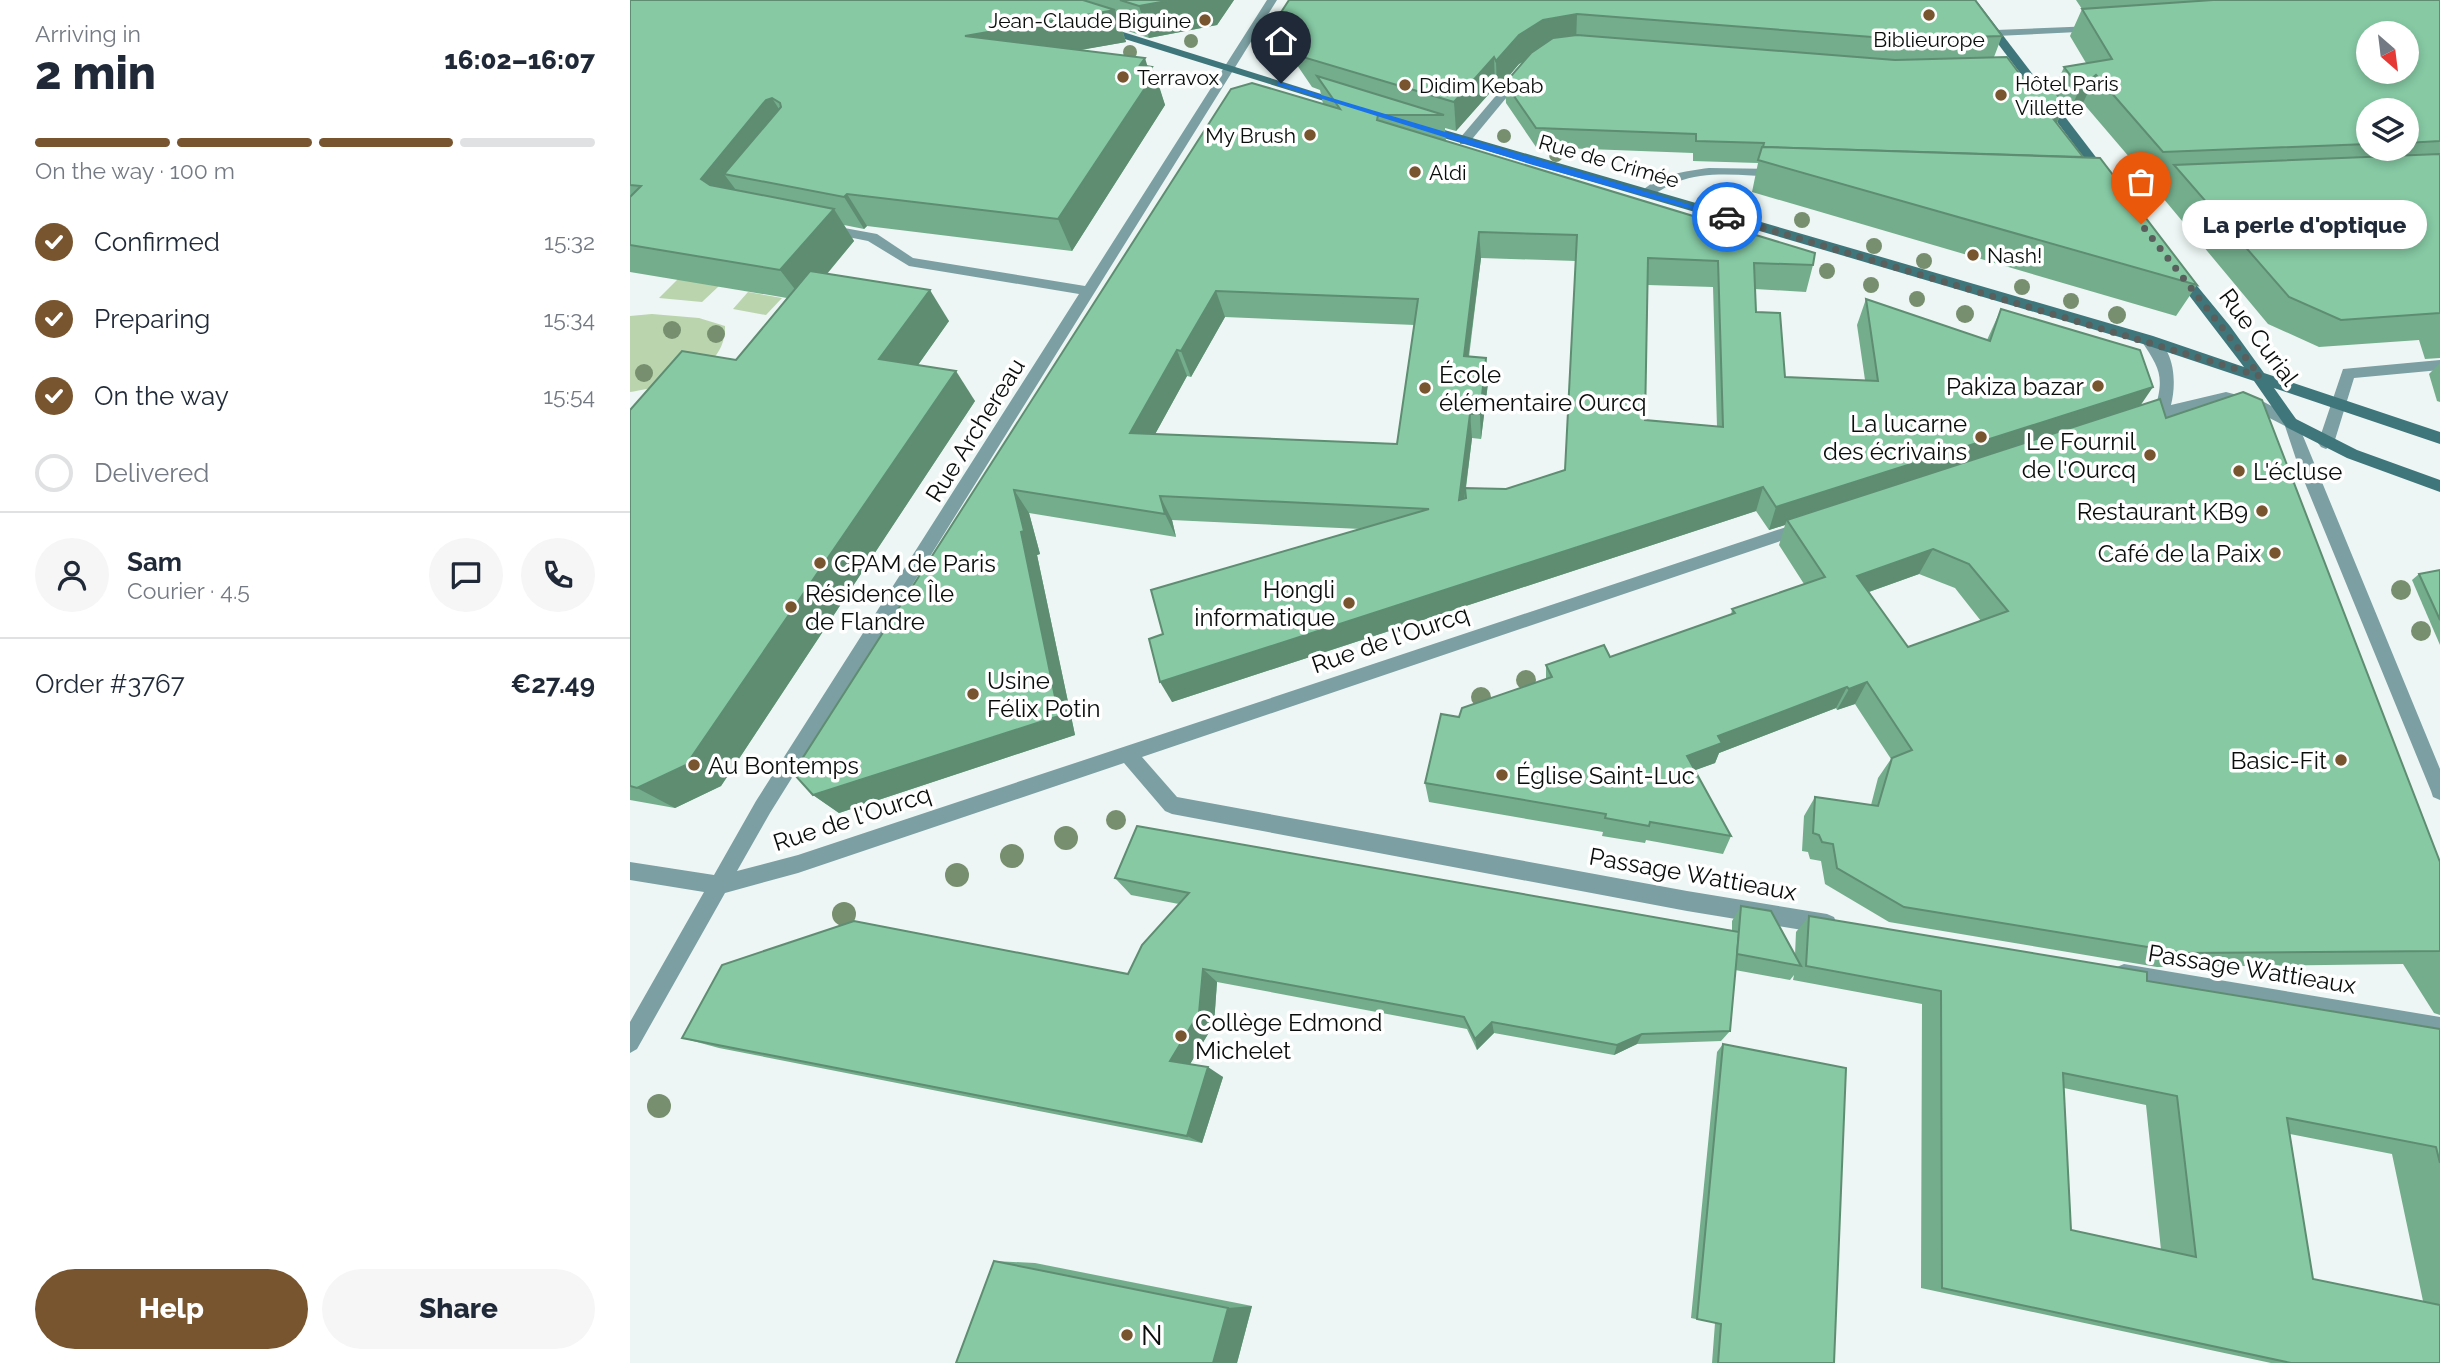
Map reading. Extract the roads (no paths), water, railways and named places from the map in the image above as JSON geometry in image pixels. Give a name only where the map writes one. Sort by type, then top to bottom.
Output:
[{"type":"main road","points":[[1970,0],[1996,33],[2018,70],[2115,189]]},
{"type":"main road","points":[[1096,27],[1359,108]]},
{"type":"main road","name":"Rue de Crimée","points":[[1412,124],[2148,340],[2440,438]]},
{"type":"main road","name":"Rue Curial","points":[[2171,264],[2260,376],[2291,423]]},
{"type":"main road","points":[[2291,423],[2326,443],[2440,486]]},
{"type":"street","name":"Rue Archereau","points":[[630,1042],[763,807],[1272,0]]},
{"type":"street","points":[[1996,33],[2108,28]]},
{"type":"street","points":[[1464,141],[1528,66]]},
{"type":"street","points":[[1646,193],[1661,181],[1704,171],[1787,174]]},
{"type":"street","points":[[2089,183],[2115,189],[2203,184]]},
{"type":"street","points":[[809,225],[872,237],[909,262],[1090,291]]},
{"type":"street","points":[[2148,340],[2162,357],[2169,373],[2168,391],[2162,411]]},
{"type":"street","points":[[2326,443],[2341,403],[2348,373],[2440,365]]},
{"type":"street","points":[[2124,424],[2162,411],[2226,397],[2259,406],[2291,423]]},
{"type":"street","name":"Rue Curial","points":[[2291,423],[2308,471],[2440,791]]},
{"type":"street","name":"Rue de l'Ourcq","points":[[630,871],[720,885],[798,864],[1814,524]]},
{"type":"street","name":"Passage Wattieaux","points":[[1127,753],[1172,805],[1660,896],[1851,928]]},
{"type":"street","name":"Passage Wattieaux","points":[[2111,972],[2440,1027]]},
{"type":"place","name":"Biblieurope","points":[[1929,15]]},
{"type":"place","name":"Jean-Claude Biguine","points":[[1205,20]]},
{"type":"place","name":"Terravox","points":[[1123,77]]},
{"type":"place","name":"Didim Kebab","points":[[1405,85]]},
{"type":"place","name":"Hôtel Paris Villette","points":[[2001,95]]},
{"type":"place","name":"My Brush","points":[[1310,135]]},
{"type":"place","name":"Aldi","points":[[1415,172]]},
{"type":"place","name":"La perle d'optique","points":[[2141,224]]},
{"type":"place","name":"Nash!","points":[[1973,255]]},
{"type":"place","name":"Pakiza bazar","points":[[2098,386]]},
{"type":"place","name":"École élémentaire Ourcq","points":[[1425,388]]},
{"type":"place","name":"La lucarne des écrivains","points":[[1981,437]]},
{"type":"place","name":"Le Fournil de l'Ourcq","points":[[2150,455]]},
{"type":"place","name":"L'écluse","points":[[2239,471]]},
{"type":"place","name":"Restaurant KB9","points":[[2262,511]]},
{"type":"place","name":"Café de la Paix","points":[[2275,553]]},
{"type":"place","name":"CPAM de Paris","points":[[820,563]]},
{"type":"place","name":"Hongli informatique","points":[[1349,603]]},
{"type":"place","name":"Résidence Île de Flandre","points":[[791,607]]},
{"type":"place","name":"Usine Félix Potin","points":[[973,694]]},
{"type":"place","name":"Basic-Fit","points":[[2341,760]]},
{"type":"place","name":"Au Bontemps","points":[[694,765]]},
{"type":"place","name":"Église Saint-Luc","points":[[1502,775]]},
{"type":"place","name":"Collège Edmond Michelet","points":[[1181,1036]]},
{"type":"place","name":"N","points":[[1127,1335]]}]
